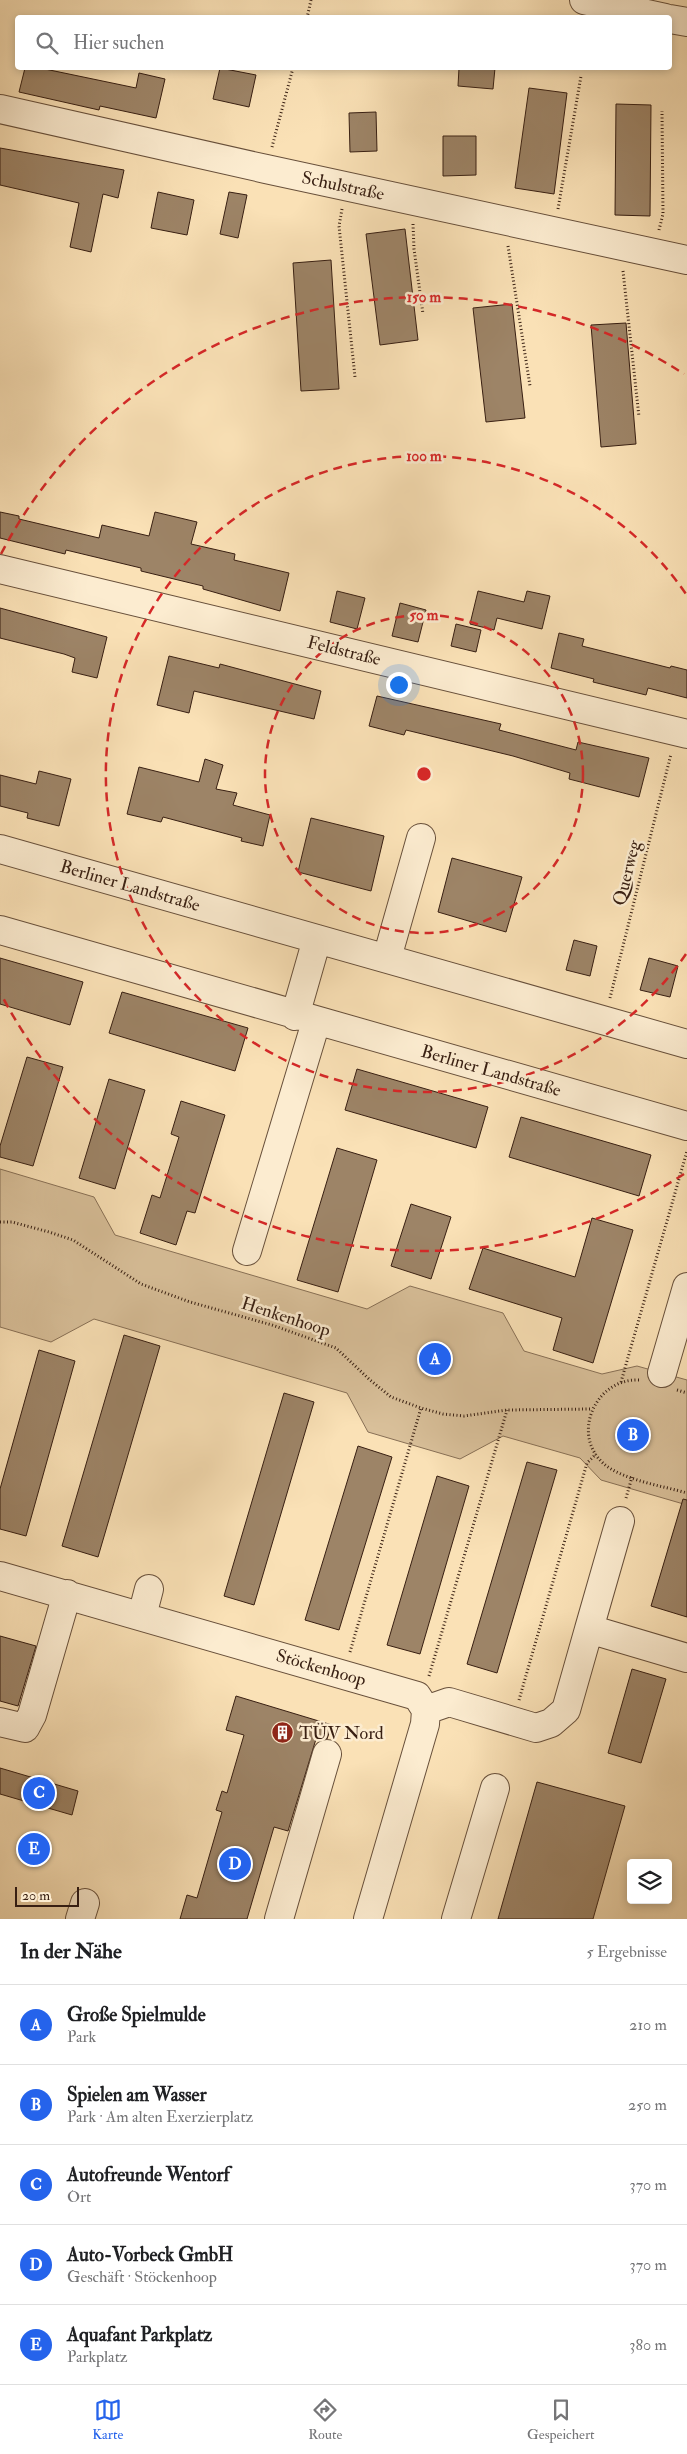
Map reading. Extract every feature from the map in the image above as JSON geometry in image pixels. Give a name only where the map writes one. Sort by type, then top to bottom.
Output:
[{"type":"street","points":[[584,0],[652,15]]},
{"type":"street","points":[[672,18],[687,22]]},
{"type":"street","name":"Schulstraße","points":[[0,109],[687,260]]},
{"type":"street","name":"Feldstraße","points":[[0,569],[682,733]]},
{"type":"street","points":[[387,958],[421,838]]},
{"type":"street","name":"Berliner Landstraße","points":[[0,849],[687,1044]]},
{"type":"street","name":"Berliner Landstraße","points":[[0,930],[305,1019],[687,1126]]},
{"type":"street","points":[[246,1251],[305,1019],[317,939]]},
{"type":"street","points":[[658,1380],[687,1287]]},
{"type":"street","points":[[368,1919],[425,1724],[422,1703],[449,1702],[536,1728],[551,1723],[566,1710],[620,1521]]},
{"type":"street","name":"Stöckenhoop","points":[[0,1576],[344,1674],[422,1703]]},
{"type":"street","points":[[142,1616],[149,1589]]},
{"type":"street","points":[[0,1722],[25,1728],[32,1715],[67,1594]]},
{"type":"street","points":[[589,1629],[687,1658]]},
{"type":"street","points":[[279,1919],[326,1754]]},
{"type":"street","points":[[456,1919],[495,1788]]},
{"type":"path","points":[[308,15],[311,0]]},
{"type":"path","points":[[266,169],[292,70]]},
{"type":"path","points":[[554,232],[581,76]]},
{"type":"path","points":[[653,253],[663,214],[662,111]]},
{"type":"path","points":[[346,186],[339,226],[355,377]]},
{"type":"path","points":[[413,201],[414,249],[423,314]]},
{"type":"path","points":[[504,221],[530,386]]},
{"type":"path","points":[[621,246],[639,417]]},
{"type":"path","name":"Querweg","points":[[605,1021],[682,733]]},
{"type":"path","points":[[621,1383],[687,1151]]},
{"type":"path","name":"Henkenhoop","points":[[0,1222],[12,1222],[73,1240],[141,1284],[190,1302],[272,1325],[336,1348],[391,1397],[421,1408],[443,1414],[464,1416],[507,1410],[592,1409]]},
{"type":"path","points":[[687,1393],[658,1380],[621,1383],[602,1395],[592,1409],[588,1432],[596,1454],[603,1463],[618,1472],[687,1493]]},
{"type":"path","points":[[344,1674],[421,1408]]},
{"type":"path","points":[[422,1703],[507,1410]]},
{"type":"path","points":[[513,1721],[587,1464],[596,1454]]},
{"type":"shaded area","points":[[0,1169],[94,1197],[115,1235],[367,1309],[410,1286],[503,1313],[524,1351],[602,1374],[637,1366],[687,1380],[687,1505],[601,1480],[580,1458],[503,1436],[460,1459],[368,1432],[347,1393],[94,1319],[51,1342],[0,1327]]},
{"type":"building","points":[[24,70],[50,70],[136,88],[139,73],[165,79],[156,118],[100,106],[99,110],[19,92]]},
{"type":"building","points":[[220,70],[256,75],[249,107],[213,99]]},
{"type":"building","points":[[459,70],[495,70],[493,89],[458,86]]},
{"type":"building","points":[[529,88],[567,93],[554,194],[515,188]]},
{"type":"building","points":[[616,104],[651,105],[650,216],[615,215]]},
{"type":"building","points":[[376,112],[377,151],[350,152],[349,113]]},
{"type":"building","points":[[443,136],[476,136],[476,175],[443,176]]},
{"type":"building","points":[[0,148],[124,170],[118,198],[103,194],[91,252],[70,247],[79,203],[0,185]]},
{"type":"building","points":[[158,192],[194,200],[187,235],[151,228]]},
{"type":"building","points":[[229,192],[247,195],[238,238],[220,234]]},
{"type":"building","points":[[405,229],[418,340],[380,345],[366,234]]},
{"type":"building","points":[[331,260],[339,389],[301,391],[293,263]]},
{"type":"building","points":[[512,304],[525,418],[486,422],[473,308]]},
{"type":"building","points":[[626,323],[636,444],[601,447],[591,325]]},
{"type":"building","points":[[0,512],[19,516],[19,519],[99,538],[102,525],[149,536],[155,512],[197,522],[191,544],[235,554],[234,560],[289,573],[280,611],[203,589],[203,586],[141,571],[141,568],[66,550],[65,554],[0,538]]},
{"type":"building","points":[[337,591],[365,598],[357,629],[330,622]]},
{"type":"building","points":[[478,591],[524,602],[527,591],[550,596],[542,629],[497,618],[494,630],[470,624]]},
{"type":"building","points":[[400,603],[426,610],[418,642],[392,636]]},
{"type":"building","points":[[0,608],[107,637],[97,678],[72,672],[75,658],[0,638]]},
{"type":"building","points":[[456,624],[481,630],[476,652],[451,646]]},
{"type":"building","points":[[559,633],[584,639],[582,646],[670,668],[671,666],[687,670],[687,698],[648,688],[646,695],[593,682],[594,679],[551,668]]},
{"type":"building","points":[[169,656],[219,668],[220,664],[321,691],[314,719],[194,691],[189,713],[157,705]]},
{"type":"building","points":[[377,696],[501,724],[499,730],[576,750],[578,742],[649,758],[639,797],[569,779],[570,773],[513,756],[406,730],[404,735],[369,726]]},
{"type":"building","points":[[205,759],[223,765],[216,789],[237,793],[233,805],[270,815],[263,846],[241,841],[242,838],[163,817],[161,822],[127,814],[139,767],[199,782]]},
{"type":"building","points":[[39,771],[71,779],[59,826],[27,818],[28,813],[0,806],[0,775],[36,784]]},
{"type":"building","points":[[311,818],[384,836],[371,891],[298,872]]},
{"type":"building","points":[[452,858],[522,877],[506,932],[438,912]]},
{"type":"building","points":[[574,940],[597,946],[590,976],[566,970]]},
{"type":"building","points":[[0,958],[83,982],[70,1025],[0,1004]]},
{"type":"building","points":[[649,958],[678,966],[670,997],[640,990]]},
{"type":"building","points":[[122,992],[248,1028],[235,1071],[109,1033]]},
{"type":"building","points":[[27,1057],[63,1067],[33,1166],[0,1157],[0,1146]]},
{"type":"building","points":[[357,1069],[488,1107],[476,1148],[345,1110]]},
{"type":"building","points":[[109,1079],[145,1090],[115,1189],[79,1178]]},
{"type":"building","points":[[181,1101],[225,1115],[195,1213],[187,1211],[176,1245],[140,1233],[152,1195],[160,1198],[179,1137],[171,1134]]},
{"type":"building","points":[[521,1117],[651,1155],[639,1196],[509,1157]]},
{"type":"building","points":[[337,1148],[377,1160],[338,1292],[297,1280]]},
{"type":"building","points":[[411,1204],[451,1217],[431,1279],[391,1266]]},
{"type":"building","points":[[592,1218],[633,1230],[593,1363],[553,1350],[562,1318],[469,1289],[483,1248],[575,1277]]},
{"type":"building","points":[[124,1335],[160,1346],[98,1557],[62,1546]]},
{"type":"building","points":[[39,1350],[75,1361],[26,1536],[0,1529],[0,1489]]},
{"type":"building","points":[[284,1393],[314,1402],[254,1605],[224,1596]]},
{"type":"building","points":[[358,1446],[392,1457],[339,1630],[305,1620]]},
{"type":"building","points":[[527,1462],[557,1470],[497,1673],[467,1664]]},
{"type":"building","points":[[437,1476],[469,1486],[420,1654],[387,1645]]},
{"type":"building","points":[[683,1499],[687,1500],[687,1617],[651,1606]]},
{"type":"building","points":[[0,1636],[36,1646],[18,1706],[0,1701]]},
{"type":"building","points":[[632,1669],[666,1679],[641,1763],[608,1753]]},
{"type":"building","points":[[236,1696],[332,1725],[327,1739],[316,1739],[288,1831],[274,1827],[247,1919],[180,1919],[187,1895],[197,1898],[222,1812],[216,1810],[222,1791],[227,1793],[244,1735],[226,1730]]},
{"type":"building","points":[[0,1768],[78,1791],[72,1815],[0,1794]]},
{"type":"building","points":[[537,1782],[625,1806],[593,1919],[498,1919]]},
{"type":"place","name":"Große Spielmulde","points":[[435,1359]]},
{"type":"place","name":"Spielen am Wasser","points":[[633,1435]]},
{"type":"place","name":"TÜV Nord","points":[[283,1733]]},
{"type":"place","name":"Autofreunde Wentorf","points":[[39,1793]]},
{"type":"place","name":"Aquafant Parkplatz","points":[[34,1849]]},
{"type":"place","name":"Auto-Vorbeck GmbH","points":[[235,1864]]}]
